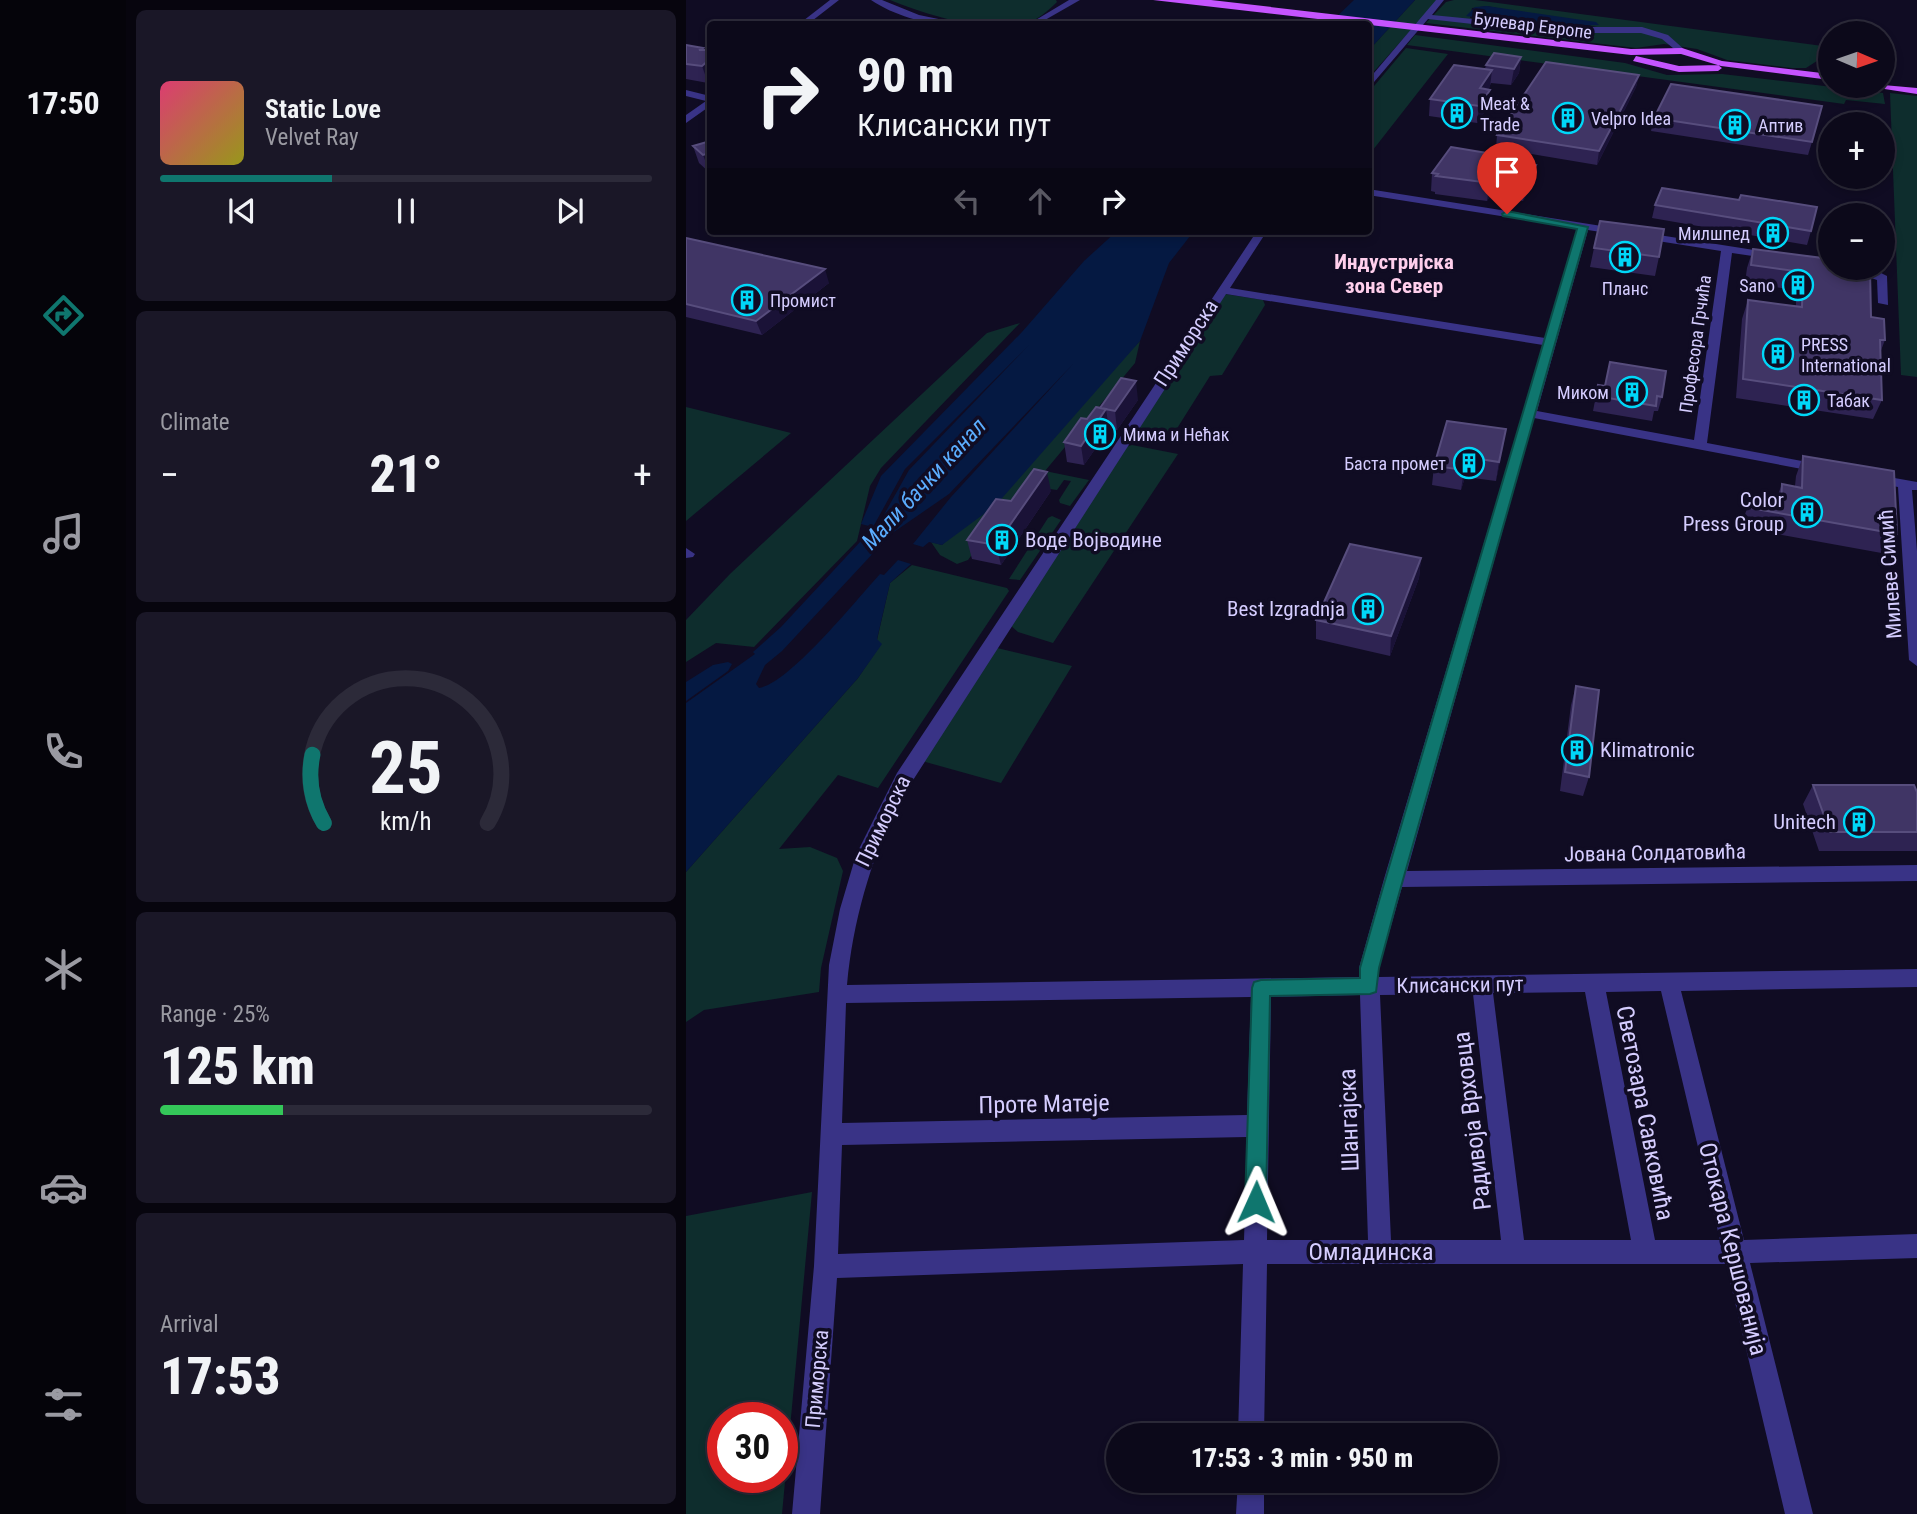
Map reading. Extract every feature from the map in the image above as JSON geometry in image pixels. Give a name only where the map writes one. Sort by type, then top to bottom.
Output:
[{"type":"main road","name":"Булевар Европе","points":[[1157,0],[1258,9],[1342,21]]},
{"type":"main road","name":"Булевар Европе","points":[[1191,0],[1353,21]]},
{"type":"main road","name":"Булевар Европе","points":[[1372,23],[1627,58],[1662,66],[1818,78]]},
{"type":"main road","name":"Булевар Европе","points":[[1372,25],[1631,52],[1682,51],[1721,64],[1818,77]]},
{"type":"main road","points":[[1662,66],[1654,60],[1657,54],[1663,52]]},
{"type":"main road","points":[[1695,69],[1702,65],[1699,57]]},
{"type":"main road","points":[[1895,85],[1917,89]]},
{"type":"main road","points":[[1895,88],[1917,89]]},
{"type":"street","points":[[807,21],[835,0]]},
{"type":"street","points":[[875,0],[917,17],[941,21]]},
{"type":"street","points":[[1037,21],[1063,3],[1076,0]]},
{"type":"street","points":[[1372,81],[1440,0]]},
{"type":"street","points":[[1428,16],[1554,30],[1642,30],[1659,34],[1682,51]]},
{"type":"street","points":[[1663,52],[1671,41]]},
{"type":"street","points":[[686,92],[707,91]]},
{"type":"street","points":[[686,92],[707,100]]},
{"type":"street","points":[[686,120],[707,103]]},
{"type":"street","points":[[1372,193],[1786,258]]},
{"type":"street","name":"Шангајска","points":[[1380,1252],[1369,968],[1583,227]]},
{"type":"street","name":"Приморска","points":[[806,1514],[826,1266],[839,952],[850,899],[869,845],[888,803],[1259,235]]},
{"type":"street","name":"Професора Грчића","points":[[1700,445],[1727,249]]},
{"type":"street","points":[[1883,280],[1884,303]]},
{"type":"street","points":[[1221,290],[1549,342]]},
{"type":"street","name":"Професора Грчића","points":[[1528,413],[1839,472]]},
{"type":"street","points":[[1863,476],[1911,485]]},
{"type":"street","name":"Милеве Симић","points":[[1911,485],[1917,660]]},
{"type":"street","name":"Јована Солдатовића","points":[[1394,879],[1917,873]]},
{"type":"street","name":"Клисански пут","points":[[836,993],[1917,978]]},
{"type":"street","name":"Светозара Савковића","points":[[1594,983],[1645,1252]]},
{"type":"street","name":"Отокара Кершованија","points":[[1669,983],[1799,1514]]},
{"type":"street","name":"Радивоја Врховца","points":[[1482,985],[1514,1252]]},
{"type":"street","points":[[1251,1423],[1261,988]]},
{"type":"street","name":"Проте Матеје","points":[[831,1135],[1257,1126]]},
{"type":"street","name":"Омладинска","points":[[826,1266],[1254,1252],[1733,1252],[1917,1247]]},
{"type":"street","points":[[1250,1514],[1251,1493]]},
{"type":"green space","points":[[890,0],[1057,2],[1031,21],[957,21]]},
{"type":"green space","points":[[1415,0],[1438,0],[1372,74],[1372,47]]},
{"type":"green space","points":[[1475,0],[1818,45],[1818,60],[1806,68],[1792,68],[1727,60],[1697,49],[1664,44],[1636,48],[1426,23],[1446,2]],"holes":[[[1487,6],[1597,27],[1545,26],[1470,18],[1472,8]]]},
{"type":"green space","points":[[1415,35],[1625,63],[1667,75],[1722,74],[1818,85],[1818,98],[1884,98],[1885,104],[1846,100],[1844,104],[1407,45]]},
{"type":"green space","points":[[1406,48],[1448,54],[1372,151],[1372,88]]},
{"type":"green space","points":[[1895,94],[1917,96],[1917,377],[1901,375],[1894,189],[1895,112],[1891,112],[1890,98],[1895,98]]},
{"type":"green space","points":[[1225,294],[1263,300],[1265,305],[1222,375],[1210,376],[1171,438],[1140,432],[1138,428]]},
{"type":"green space","points":[[1020,323],[881,468],[870,486],[857,541],[754,647],[716,643],[686,662],[686,620],[730,574],[987,333]]},
{"type":"green space","points":[[1140,341],[1135,363],[1045,471],[1089,480],[1070,506],[1060,503],[1059,500],[1071,481],[1064,480],[1057,490],[1036,487],[1000,516],[968,560],[957,564],[940,555],[931,542],[942,545]]},
{"type":"green space","points":[[686,407],[791,433],[686,521]]},
{"type":"green space","points":[[1132,445],[1178,454],[1053,643],[1018,632],[1010,625],[1126,447]]},
{"type":"green space","points":[[1052,516],[1061,520],[1020,580],[1009,579],[1048,518]]},
{"type":"green space","points":[[912,565],[1007,588],[1009,591],[878,788],[838,775],[779,849],[810,847],[837,858],[843,871],[821,968],[819,992],[704,1010],[686,1022],[686,872],[858,678],[881,644],[877,640],[890,583]]},
{"type":"green space","points":[[997,648],[1072,666],[1001,783],[922,761]]},
{"type":"green space","points":[[812,1192],[792,1402],[707,1402],[707,1493],[784,1493],[782,1514],[686,1514],[686,1216]]},
{"type":"water","points":[[1354,0],[1415,0],[1372,47],[1372,21],[1332,21]]},
{"type":"water","points":[[1487,6],[1596,22],[1599,25],[1545,26],[1466,16],[1475,7]]},
{"type":"water","name":"Мали бачки канал","points":[[1113,235],[1191,235],[1169,263],[1140,341],[996,505],[942,545],[929,542],[923,547],[913,544],[951,497],[1074,363],[949,494],[891,534],[782,651],[765,665],[756,684],[759,688],[772,683],[804,657],[880,574],[884,575],[898,560],[911,564],[890,583],[877,639],[882,644],[858,678],[686,872],[686,703],[755,654],[753,652],[781,627],[873,528],[876,529],[909,470],[1030,344],[905,469],[873,527],[861,524],[881,476],[1022,332],[1084,261]]},
{"type":"water","points":[[728,662],[732,664],[728,671],[686,701],[686,682],[713,665]]},
{"type":"building","points":[[686,45],[707,50],[707,62],[702,66],[686,64]]},
{"type":"building","points":[[1494,53],[1521,57],[1514,69],[1486,65]]},
{"type":"building","name":"Velpro Idea","points":[[1546,62],[1639,75],[1599,151],[1497,135]]},
{"type":"building","points":[[1454,65],[1492,70],[1480,88],[1490,90],[1479,106],[1430,99]]},
{"type":"building","name":"Аптив","points":[[1671,84],[1822,106],[1818,112],[1812,142],[1654,118]]},
{"type":"building","points":[[707,142],[707,154],[703,155],[693,146]]},
{"type":"building","points":[[1451,147],[1511,157],[1509,161],[1536,165],[1526,183],[1493,177],[1490,183],[1436,176],[1438,174],[1432,173]]},
{"type":"building","points":[[1662,188],[1739,200],[1741,195],[1817,207],[1811,231],[1655,205]]},
{"type":"building","points":[[1600,221],[1664,229],[1659,257],[1594,248]]},
{"type":"building","name":"Промист","points":[[686,238],[825,269],[756,321],[686,304]]},
{"type":"building","points":[[1753,249],[1818,257],[1818,280],[1870,280],[1871,317],[1884,319],[1885,340],[1880,340],[1882,400],[1743,379],[1748,300],[1802,307],[1803,272],[1751,265]]},
{"type":"building","points":[[1610,362],[1666,371],[1662,397],[1657,396],[1656,406],[1596,396],[1598,385],[1605,386]]},
{"type":"building","points":[[1121,378],[1136,381],[1115,411],[1100,408]]},
{"type":"building","points":[[1096,407],[1106,409],[1081,446],[1064,442],[1081,418],[1087,419]]},
{"type":"building","points":[[1447,421],[1506,429],[1499,462],[1467,457],[1464,470],[1434,466]]},
{"type":"building","points":[[1803,456],[1894,471],[1897,534],[1750,508],[1751,498],[1781,503],[1782,484],[1802,488]]},
{"type":"building","points":[[1034,469],[1047,472],[996,545],[967,540],[996,499],[1011,501]]},
{"type":"building","name":"Best Izgradnja","points":[[1350,544],[1421,558],[1391,636],[1316,620]]},
{"type":"building","name":"Klimatronic","points":[[1576,686],[1599,690],[1589,777],[1565,772]]},
{"type":"building","points":[[1813,785],[1914,785],[1917,792],[1917,832],[1830,832]]},
{"type":"place","name":"Meat & Trade","points":[[1457,113]]},
{"type":"place","name":"Velpro Idea","points":[[1568,118]]},
{"type":"place","name":"Аптив","points":[[1735,125]]},
{"type":"place","name":"Милшпед","points":[[1773,233]]},
{"type":"place","name":"Планс","points":[[1625,257]]},
{"type":"place","name":"Sano","points":[[1798,285]]},
{"type":"place","name":"Промист","points":[[747,300]]},
{"type":"place","name":"PRESS International","points":[[1778,354]]},
{"type":"place","name":"Миком","points":[[1632,392]]},
{"type":"place","name":"Табак","points":[[1804,400]]},
{"type":"place","name":"Мима и Нећак","points":[[1100,434]]},
{"type":"place","name":"Баста промет","points":[[1469,463]]},
{"type":"place","name":"Color Press Group","points":[[1807,512]]},
{"type":"place","name":"Воде Војводине","points":[[1002,540]]},
{"type":"place","name":"Best Izgradnja","points":[[1368,609]]},
{"type":"place","name":"Klimatronic","points":[[1577,750]]},
{"type":"place","name":"Unitech","points":[[1859,822]]},
{"type":"district","name":"Индустријска зона Север","points":[[1394,274]]},
{"type":"route","points":[[1256,1202],[1261,988],[1370,986],[1369,968],[1583,227],[1507,214]]}]
